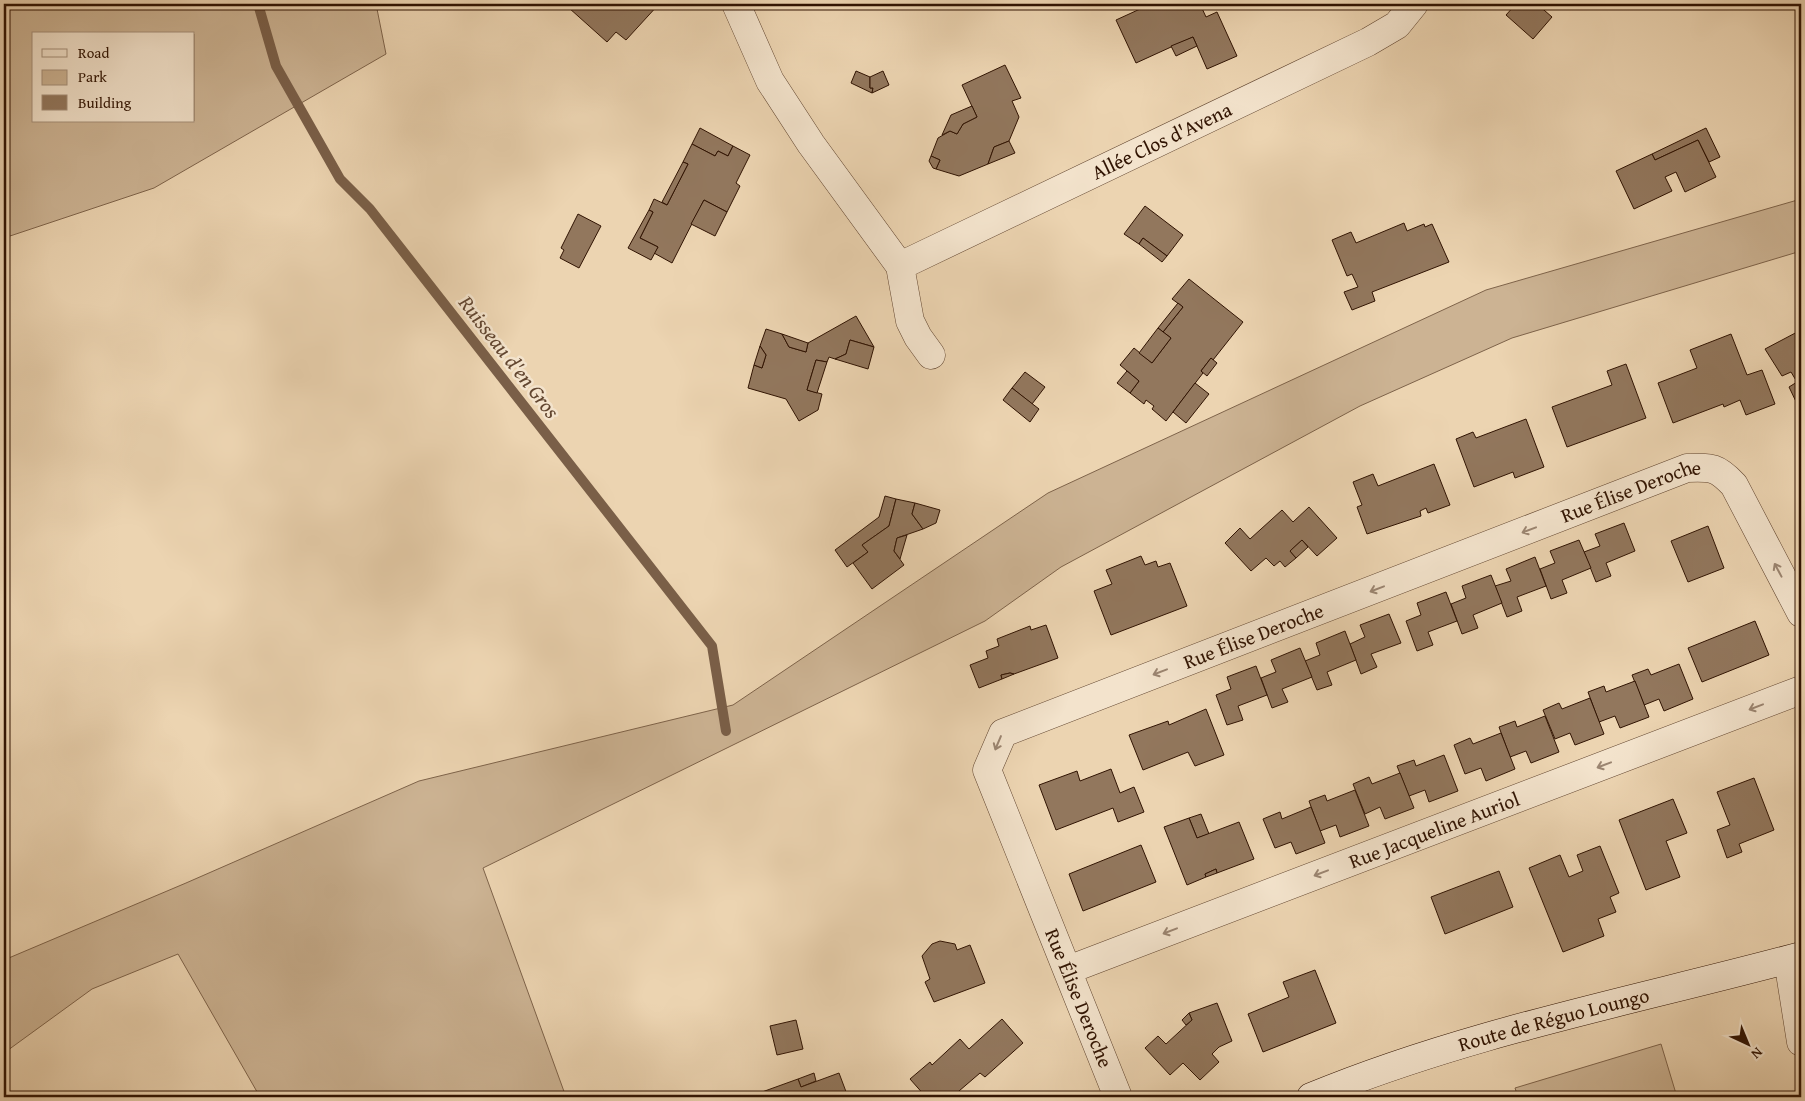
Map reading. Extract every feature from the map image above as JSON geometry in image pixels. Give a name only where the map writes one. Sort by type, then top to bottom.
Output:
[{"type":"street","points":[[736,4],[770,81],[811,144],[900,266],[910,321],[918,337],[931,355]]},
{"type":"street","name":"Allée Clos d'Avena","points":[[900,266],[1368,42],[1397,25],[1414,4]]},
{"type":"street","name":"Rue Élise Deroche","points":[[1118,1097],[987,770],[1003,733],[1687,468],[1708,467],[1722,473],[1734,485],[1801,613]]},
{"type":"street","name":"Rue Jacqueline Auriol","points":[[1068,970],[1801,690]]},
{"type":"street","points":[[1794,958],[1801,1042]]},
{"type":"street","name":"Route de Réguo Loungo","points":[[1311,1097],[1348,1082],[1430,1054],[1550,1020],[1794,958]]},
{"type":"green space","points":[[4,4],[376,4],[386,54],[154,188],[4,238]]},
{"type":"green space","points":[[1801,199],[1801,251],[1512,338],[1360,406],[1061,567],[985,621],[483,868],[566,1097],[260,1097],[178,954],[92,989],[4,1053],[4,960],[419,781],[733,705],[1048,493],[1486,290]]},
{"type":"green space","points":[[1661,1044],[1677,1097],[1518,1097],[1515,1088]]},
{"type":"building","points":[[572,4],[659,4],[626,40],[616,32],[607,42],[569,8]]},
{"type":"building","points":[[1151,4],[1200,4],[1206,17],[1217,12],[1237,56],[1207,69],[1193,37],[1136,63],[1116,20]]},
{"type":"building","points":[[1516,4],[1537,4],[1552,17],[1533,39],[1506,15]]},
{"type":"building","points":[[1193,37],[1197,46],[1176,56],[1171,46]]},
{"type":"building","points":[[1005,65],[1021,98],[1012,101],[1019,117],[1009,141],[994,147],[988,164],[959,176],[936,169],[940,160],[931,156],[938,138],[950,131],[957,134],[963,124],[977,117],[962,85]]},
{"type":"building","points":[[856,71],[870,77],[870,88],[873,88],[872,93],[851,83]]},
{"type":"building","points":[[883,71],[889,85],[872,93],[873,88],[870,88],[870,77]]},
{"type":"building","points":[[972,106],[977,117],[963,124],[957,134],[950,131],[942,135],[951,115]]},
{"type":"building","points":[[700,128],[733,146],[728,156],[718,151],[715,156],[692,144]]},
{"type":"building","points":[[1706,128],[1720,157],[1709,162],[1698,140],[1655,160],[1652,154]]},
{"type":"building","points":[[1698,140],[1716,177],[1685,192],[1676,172],[1665,177],[1672,191],[1634,209],[1616,171],[1652,154],[1655,160]]},
{"type":"building","points":[[1009,141],[1015,153],[988,164],[994,147]]},
{"type":"building","points":[[692,144],[715,156],[718,151],[728,156],[733,146],[750,155],[736,183],[740,186],[727,212],[704,200],[672,263],[654,253],[658,247],[640,238],[653,212],[649,210],[654,199],[667,205],[688,164],[683,162]]},
{"type":"building","points":[[931,156],[940,160],[936,169],[933,168],[929,161]]},
{"type":"building","points":[[683,162],[688,164],[667,205],[662,202]]},
{"type":"building","points":[[704,200],[727,212],[715,236],[691,224]]},
{"type":"building","points":[[1145,206],[1183,235],[1167,256],[1143,238],[1139,244],[1124,234]]},
{"type":"building","points":[[649,210],[653,212],[640,238],[658,247],[651,260],[628,248]]},
{"type":"building","points":[[578,214],[601,226],[579,268],[560,258],[564,250],[561,248]]},
{"type":"building","points":[[1404,223],[1407,231],[1424,224],[1425,227],[1432,224],[1449,262],[1372,292],[1375,301],[1352,310],[1344,292],[1358,287],[1352,274],[1347,276],[1332,240],[1351,232],[1356,243]]},
{"type":"building","points":[[1143,238],[1167,256],[1162,262],[1139,244]]},
{"type":"building","points":[[1189,279],[1243,322],[1213,360],[1211,358],[1201,371],[1203,373],[1166,421],[1152,409],[1154,406],[1146,400],[1144,404],[1130,393],[1139,381],[1120,365],[1134,348],[1152,363],[1171,338],[1163,332],[1183,307],[1172,299]]},
{"type":"building","points":[[1178,303],[1183,307],[1163,332],[1158,328]]},
{"type":"building","points":[[856,316],[874,347],[850,340],[846,354],[835,359],[829,357],[827,362],[816,360],[807,390],[822,394],[818,410],[799,421],[786,399],[748,388],[754,365],[762,368],[766,355],[760,346],[766,329],[782,334],[789,347],[806,352],[808,343]]},
{"type":"building","points":[[1158,328],[1171,338],[1152,363],[1139,353]]},
{"type":"building","points":[[1801,330],[1801,412],[1789,387],[1797,382],[1791,372],[1782,376],[1765,349]]},
{"type":"building","points":[[782,334],[808,343],[806,352],[789,347]]},
{"type":"building","points":[[1731,334],[1747,375],[1762,370],[1775,404],[1746,415],[1740,400],[1724,407],[1723,404],[1673,423],[1658,383],[1697,368],[1690,350]]},
{"type":"building","points":[[850,340],[874,347],[868,369],[835,359],[846,354]]},
{"type":"building","points":[[760,346],[766,355],[762,368],[754,365]]},
{"type":"building","points":[[1211,358],[1217,363],[1207,376],[1201,371]]},
{"type":"building","points":[[816,360],[827,362],[817,393],[807,390]]},
{"type":"building","points":[[1626,364],[1646,418],[1567,447],[1552,407],[1612,385],[1607,371]]},
{"type":"building","points":[[1127,371],[1139,381],[1130,393],[1117,383]]},
{"type":"building","points":[[1025,372],[1045,387],[1032,404],[1012,388]]},
{"type":"building","points":[[1195,383],[1209,394],[1186,423],[1173,412]]},
{"type":"building","points":[[1012,388],[1039,409],[1030,422],[1003,400]]},
{"type":"building","points":[[1526,419],[1544,467],[1515,478],[1513,472],[1474,487],[1456,439],[1473,432],[1476,438]]},
{"type":"building","points":[[1434,464],[1450,505],[1428,513],[1426,508],[1420,511],[1421,516],[1367,534],[1357,507],[1362,505],[1353,482],[1373,474],[1378,486]]},
{"type":"building","points":[[885,496],[896,499],[889,526],[862,545],[868,552],[847,567],[835,550],[879,517]]},
{"type":"building","points":[[896,499],[915,503],[912,514],[923,529],[897,538],[894,551],[904,565],[872,589],[853,563],[868,552],[862,545],[889,526]]},
{"type":"building","points":[[915,503],[940,510],[936,523],[923,529],[912,514]]},
{"type":"building","points":[[1309,507],[1337,538],[1317,556],[1302,540],[1290,551],[1296,558],[1285,567],[1280,561],[1274,566],[1266,558],[1251,571],[1225,543],[1240,528],[1250,539],[1282,510],[1293,522]]},
{"type":"building","points":[[1624,523],[1635,551],[1606,563],[1611,576],[1596,582],[1584,552],[1600,546],[1595,534]]},
{"type":"building","points":[[1708,526],[1724,568],[1688,582],[1671,541]]},
{"type":"building","points":[[907,535],[900,559],[894,551],[897,538]]},
{"type":"building","points":[[1302,540],[1308,547],[1296,558],[1290,551]]},
{"type":"building","points":[[1579,540],[1591,568],[1562,580],[1567,593],[1551,599],[1540,569],[1555,563],[1550,551]]},
{"type":"building","points":[[1141,556],[1145,565],[1156,561],[1158,567],[1170,563],[1187,606],[1111,635],[1094,591],[1112,584],[1106,570]]},
{"type":"building","points":[[1535,557],[1546,586],[1517,597],[1522,611],[1507,617],[1495,586],[1511,581],[1506,569]]},
{"type":"building","points":[[1491,575],[1502,603],[1473,615],[1478,628],[1462,634],[1451,604],[1466,598],[1462,586]]},
{"type":"building","points":[[1446,592],[1457,621],[1428,632],[1433,645],[1417,651],[1406,621],[1421,615],[1417,603]]},
{"type":"building","points":[[1389,614],[1401,643],[1371,654],[1377,667],[1361,674],[1350,644],[1365,637],[1360,625]]},
{"type":"building","points":[[1755,621],[1769,655],[1702,682],[1688,648]]},
{"type":"building","points":[[1046,625],[1058,658],[1014,674],[1001,675],[1002,679],[979,688],[970,665],[988,658],[986,651],[999,646],[997,639],[1030,626],[1031,630]]},
{"type":"building","points":[[1345,631],[1356,660],[1327,672],[1332,685],[1317,690],[1305,661],[1320,655],[1316,643]]},
{"type":"building","points":[[1300,648],[1312,677],[1282,689],[1288,702],[1272,708],[1261,678],[1276,672],[1271,660]]},
{"type":"building","points":[[1679,664],[1693,699],[1664,711],[1659,699],[1644,705],[1632,675],[1648,669],[1651,675]]},
{"type":"building","points":[[1256,666],[1267,695],[1238,706],[1243,720],[1227,725],[1216,695],[1231,689],[1227,677]]},
{"type":"building","points":[[1014,674],[1002,679],[1001,675]]},
{"type":"building","points":[[1635,681],[1649,717],[1620,728],[1615,716],[1599,722],[1588,692],[1604,686],[1606,692]]},
{"type":"building","points":[[1590,698],[1604,734],[1575,745],[1570,733],[1555,739],[1543,710],[1559,703],[1562,709]]},
{"type":"building","points":[[1206,709],[1224,755],[1195,766],[1188,752],[1143,770],[1129,735],[1168,721],[1169,725]]},
{"type":"building","points":[[1545,716],[1559,752],[1531,763],[1526,751],[1510,757],[1499,727],[1515,721],[1517,727]]},
{"type":"building","points":[[1501,733],[1515,769],[1486,781],[1481,768],[1465,774],[1454,745],[1470,738],[1473,744]]},
{"type":"building","points":[[1444,755],[1458,791],[1429,802],[1425,790],[1409,796],[1397,766],[1414,760],[1416,766]]},
{"type":"building","points":[[1111,769],[1120,793],[1134,787],[1144,812],[1118,822],[1113,808],[1056,830],[1039,785],[1077,771],[1080,781]]},
{"type":"building","points":[[1400,773],[1414,808],[1385,819],[1380,807],[1365,814],[1353,784],[1369,777],[1372,784]]},
{"type":"building","points":[[1754,778],[1774,830],[1739,844],[1742,852],[1727,858],[1717,830],[1730,825],[1717,792]]},
{"type":"building","points":[[1355,790],[1369,826],[1340,837],[1336,825],[1320,831],[1309,801],[1325,795],[1327,801]]},
{"type":"building","points":[[1673,799],[1687,833],[1666,841],[1680,877],[1646,890],[1619,820]]},
{"type":"building","points":[[1311,807],[1325,843],[1296,854],[1291,842],[1275,848],[1263,819],[1280,812],[1282,819]]},
{"type":"building","points":[[1201,814],[1209,834],[1197,838],[1189,818]]},
{"type":"building","points":[[1189,818],[1197,838],[1239,822],[1254,859],[1217,873],[1216,869],[1205,874],[1206,877],[1187,885],[1164,827]]},
{"type":"building","points":[[1141,845],[1156,882],[1083,911],[1069,874]]},
{"type":"building","points":[[1600,846],[1619,893],[1610,897],[1616,912],[1598,919],[1604,936],[1563,952],[1529,868],[1560,855],[1569,877],[1583,871],[1577,855]]},
{"type":"building","points":[[1216,869],[1217,873],[1206,877],[1205,874]]},
{"type":"building","points":[[1499,871],[1513,907],[1445,934],[1431,897]]},
{"type":"building","points":[[940,941],[955,944],[957,950],[970,945],[985,983],[934,1002],[925,982],[930,979],[922,956],[932,944]]},
{"type":"building","points":[[1315,970],[1336,1023],[1263,1052],[1248,1014],[1289,997],[1283,982]]},
{"type":"building","points":[[1217,1003],[1232,1041],[1219,1047],[1212,1054],[1219,1062],[1200,1080],[1183,1063],[1170,1075],[1145,1048],[1158,1036],[1166,1044],[1192,1020],[1189,1013]]},
{"type":"building","points":[[1189,1013],[1192,1020],[1186,1025],[1182,1020]]},
{"type":"building","points":[[1002,1019],[1023,1043],[985,1077],[980,1073],[952,1097],[926,1097],[910,1079],[930,1062],[932,1065],[960,1039],[969,1049]]},
{"type":"building","points":[[796,1020],[803,1049],[777,1055],[770,1026]]},
{"type":"building","points":[[814,1073],[816,1081],[801,1087],[798,1079]]},
{"type":"building","points":[[839,1073],[848,1097],[764,1097],[762,1092],[798,1079],[801,1087]]},
{"type":"waterway","name":"Ruisseau d'en Gros","points":[[258,4],[276,66],[340,179],[370,209],[712,646],[726,731]]}]
